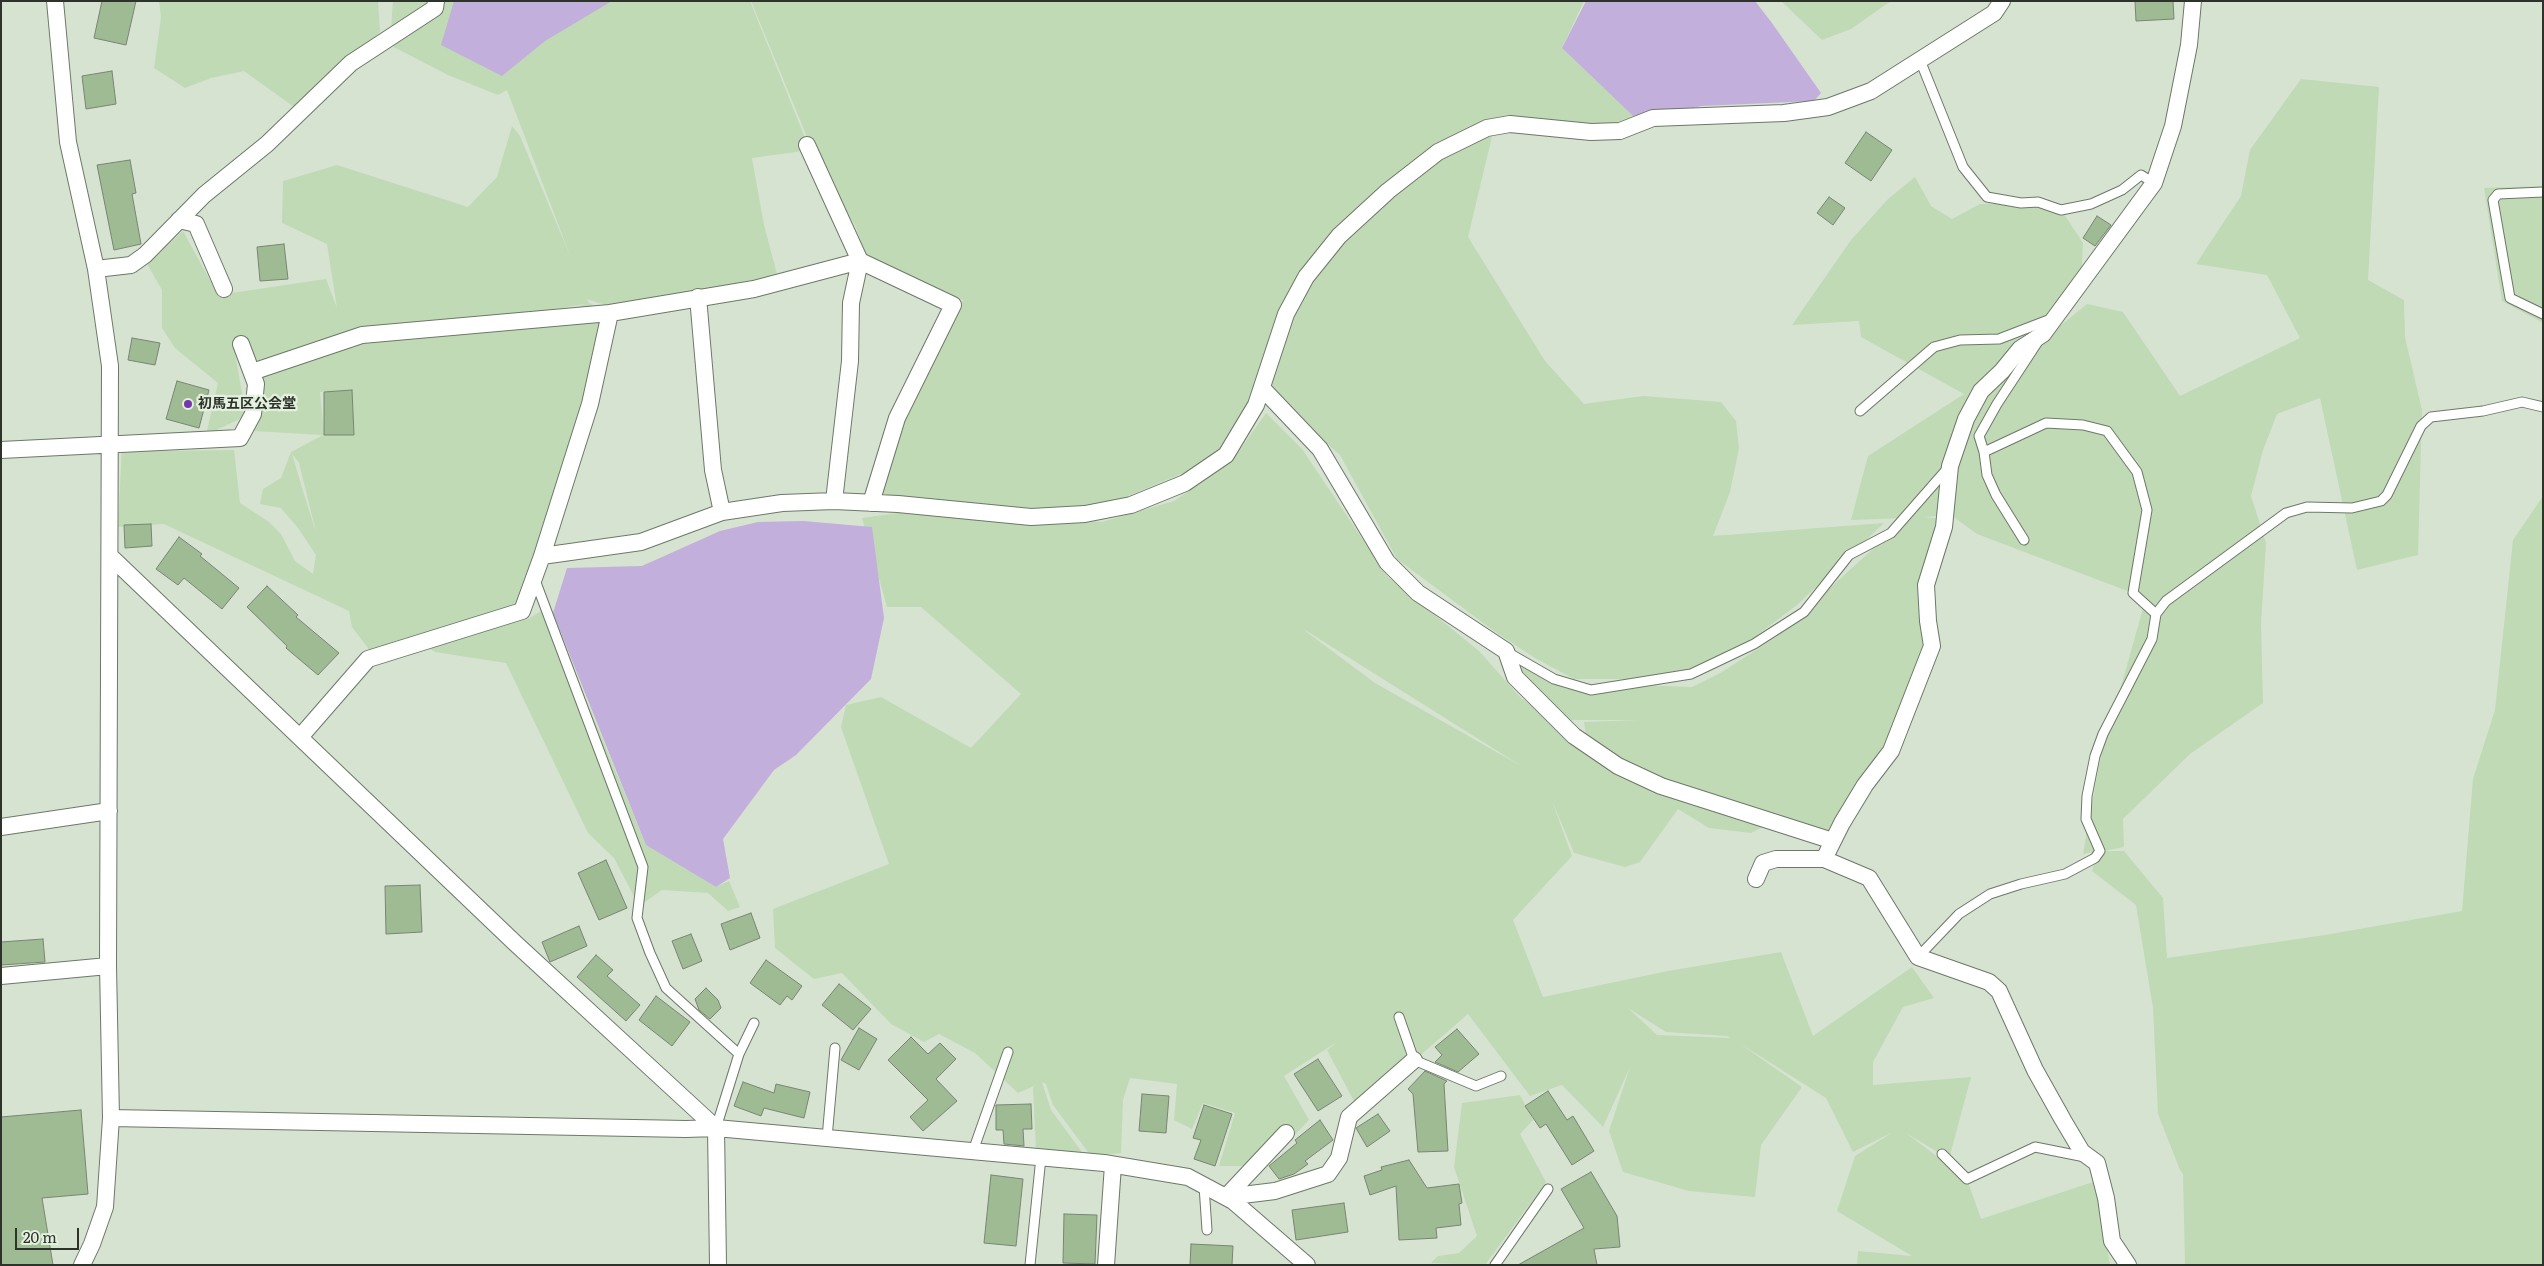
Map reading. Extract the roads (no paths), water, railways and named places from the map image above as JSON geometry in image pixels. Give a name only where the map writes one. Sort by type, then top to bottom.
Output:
[{"type":"street","points":[[55,1],[68,142],[96,269],[110,366],[108,966],[111,1118],[105,1207],[92,1244],[82,1265]]},
{"type":"street","points":[[96,269],[131,264],[145,255],[204,195],[267,144],[351,63],[435,8],[436,1]]},
{"type":"street","points":[[542,556],[641,542],[722,512],[782,503],[834,501],[871,503],[1031,517],[1085,514],[1131,505],[1185,483],[1226,455],[1256,404],[1286,314],[1306,277],[1339,236],[1388,191],[1438,152],[1487,128],[1510,124],[1591,132],[1620,131],[1652,118],[1784,113],[1828,107],[1871,91],[1994,13],[2002,1]]},
{"type":"street","points":[[1824,859],[1865,785],[1891,751],[1932,646],[1928,621],[1926,585],[1944,527],[1950,466],[1966,419],[1981,391],[2002,371],[2020,349],[2041,338],[2154,183],[2173,126],[2189,44],[2193,1]]},
{"type":"street","points":[[807,145],[860,262],[852,303],[850,361],[834,501]]},
{"type":"street","points":[[179,220],[196,224],[224,289]]},
{"type":"street","points":[[252,372],[362,335],[610,313],[698,297],[754,290],[860,262],[953,305],[897,418],[871,503]]},
{"type":"street","points":[[698,297],[713,470],[722,512]]},
{"type":"street","points":[[301,736],[368,659],[522,612],[542,556],[590,404],[610,313]]},
{"type":"street","points":[[1,450],[240,438],[253,414],[256,384],[241,344]]},
{"type":"street","points":[[1262,388],[1320,449],[1387,562],[1418,593],[1506,651],[1515,677],[1574,736],[1618,766],[1666,787],[1833,841]]},
{"type":"street","points":[[110,556],[301,736],[515,943],[716,1128],[718,1265]]},
{"type":"street","points":[[1,827],[109,811]]},
{"type":"street","points":[[1756,879],[1763,863],[1776,859],[1824,859],[1869,878],[1918,957],[1989,982],[1999,991],[2035,1070],[2058,1112],[2082,1152],[2097,1163],[2106,1198],[2112,1242],[2128,1265]]},
{"type":"street","points":[[1,976],[108,966]]},
{"type":"street","points":[[1226,1197],[1275,1191],[1328,1174],[1339,1158],[1349,1117],[1414,1060]]},
{"type":"street","points":[[111,1118],[676,1129],[716,1128],[1112,1164],[1188,1178],[1226,1197],[1292,1258],[1307,1265]]},
{"type":"street","points":[[1226,1197],[1286,1133]]},
{"type":"street","points":[[1106,1265],[1112,1164]]},
{"type":"lane","points":[[1920,60],[1963,167],[1987,197],[2021,203],[2038,202],[2061,210],[2091,204],[2122,190],[2141,176],[2154,183]]},
{"type":"lane","points":[[2543,192],[2498,194],[2493,200],[2510,298],[2543,314]]},
{"type":"lane","points":[[1860,411],[1934,347],[1960,340],[1999,339],[2056,317]]},
{"type":"lane","points":[[2024,540],[1996,495],[1987,475],[1984,452],[1979,436],[1997,404],[2041,338]]},
{"type":"lane","points":[[1918,957],[1959,914],[1990,894],[2021,884],[2065,874],[2095,858],[2100,851],[2086,819],[2086,796],[2095,756],[2103,734],[2152,640],[2156,614],[2166,601],[2190,581],[2286,513],[2307,507],[2352,508],[2381,501],[2387,495],[2421,426],[2431,417],[2483,410],[2522,402],[2543,406]]},
{"type":"lane","points":[[1984,452],[2046,423],[2084,425],[2107,431],[2136,472],[2148,510],[2133,593],[2156,614]]},
{"type":"lane","points":[[1506,651],[1554,679],[1591,690],[1691,674],[1754,644],[1804,612],[1849,555],[1891,532],[1950,466]]},
{"type":"lane","points":[[534,578],[643,867],[637,918],[650,953],[666,988],[739,1054]]},
{"type":"lane","points":[[1400,1017],[1414,1060],[1476,1086],[1501,1076]]},
{"type":"lane","points":[[716,1128],[739,1054],[754,1023]]},
{"type":"lane","points":[[827,1138],[835,1048]]},
{"type":"lane","points":[[973,1151],[1008,1052]]},
{"type":"lane","points":[[1942,1154],[1967,1179],[2034,1148],[2090,1158]]},
{"type":"lane","points":[[1030,1265],[1041,1157]]},
{"type":"lane","points":[[1204,1186],[1207,1230]]},
{"type":"lane","points":[[1495,1265],[1548,1189]]},
{"type":"place","name":"初馬五区公会堂","points":[[188,404]]}]
